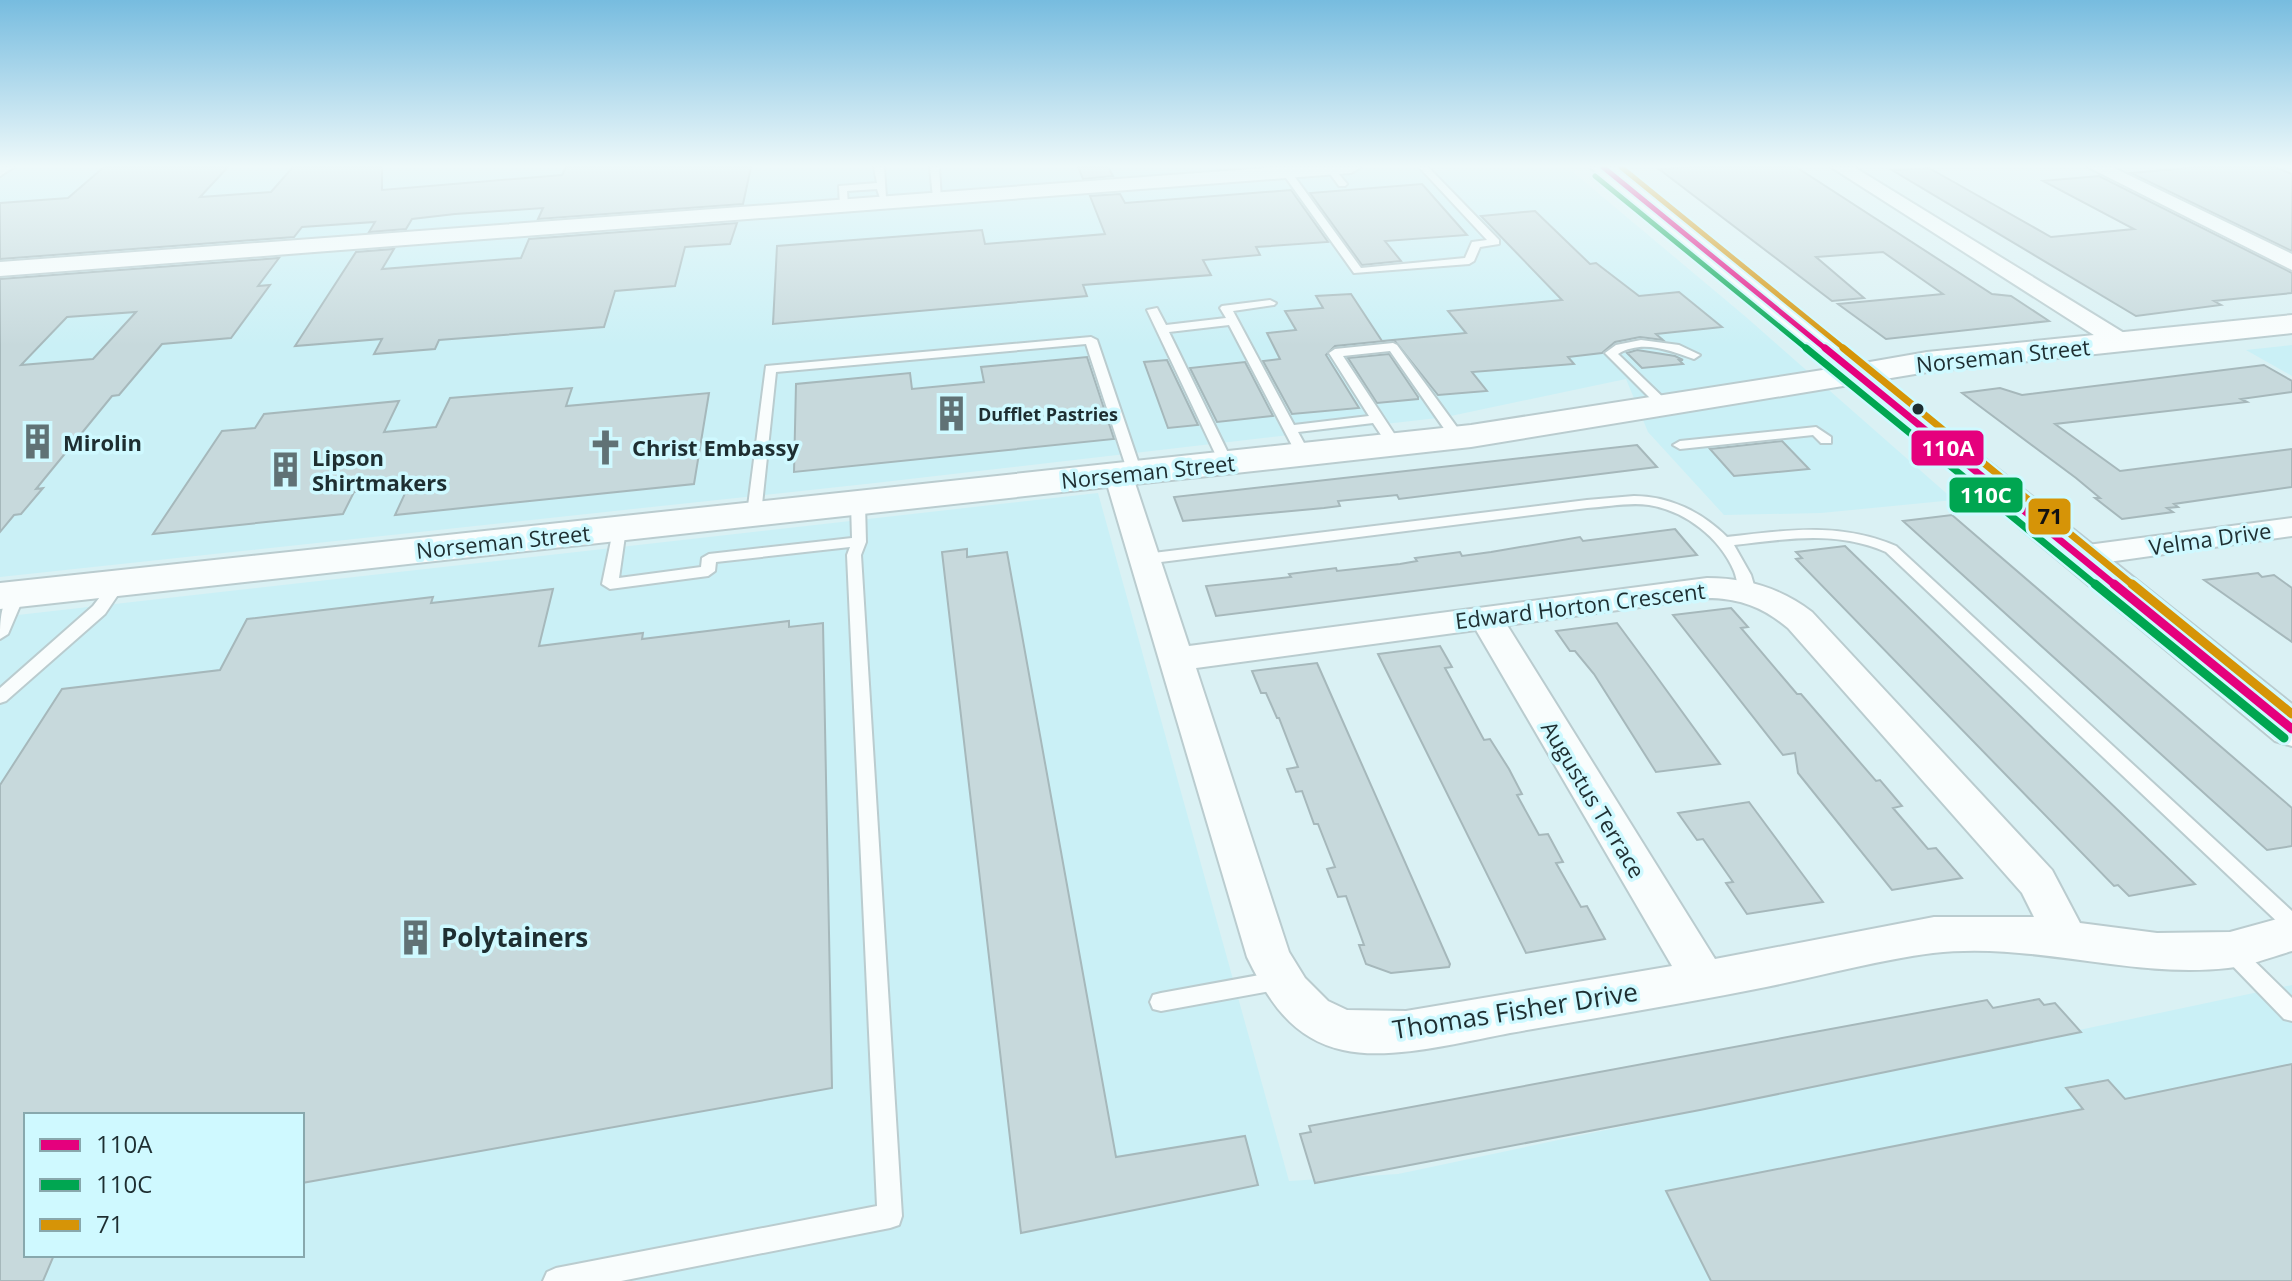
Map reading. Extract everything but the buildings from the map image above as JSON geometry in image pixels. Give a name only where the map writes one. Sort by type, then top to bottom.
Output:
[{"type":"street","points":[[0,269],[556,227]]},
{"type":"street","points":[[1676,227],[2292,729]]},
{"type":"street","points":[[1937,227],[2120,341]]},
{"type":"street","points":[[2219,227],[2292,263]]},
{"type":"street","name":"Norseman Street","points":[[9,595],[754,514],[859,522],[1126,474],[1226,463],[1296,442],[1386,432],[1457,437],[1673,430],[1857,374],[1927,362],[2292,324]]},
{"type":"street","name":"Thomas Fisher Drive","points":[[1126,474],[1145,559],[1269,957],[1289,992],[1312,1015],[1344,1030],[1393,1031],[1704,980],[1934,935],[2031,935],[2157,951],[2230,950],[2292,933]]},
{"type":"street","name":"Velma Drive","points":[[2080,556],[2292,527]]},
{"type":"street","name":"Edward Horton Crescent","points":[[1175,659],[1707,588],[1748,592],[1785,606],[1810,631],[2037,882],[2067,940]]},
{"type":"street","name":"Augustus Terrace","points":[[1485,617],[1704,980]]},
{"type":"lane","points":[[1326,227],[1358,271],[1469,261],[1476,244],[1495,242],[1480,227]]},
{"type":"lane","points":[[1270,303],[1226,308],[1296,442]]},
{"type":"lane","points":[[1153,310],[1226,463]]},
{"type":"lane","points":[[1162,329],[1233,321]]},
{"type":"lane","points":[[754,514],[770,369],[1091,340],[1126,474]]},
{"type":"lane","points":[[1694,355],[1653,343],[1618,347],[1611,353],[1673,430],[1821,436]]},
{"type":"lane","points":[[1386,432],[1335,353],[1393,347],[1457,437]]},
{"type":"lane","points":[[1145,559],[1632,500],[1664,504],[1693,516],[1724,542],[1743,568],[1748,592]]},
{"type":"lane","points":[[556,1281],[890,1216],[854,555],[859,522],[709,558],[708,571],[610,584],[619,529]]},
{"type":"lane","points":[[1724,542],[1839,532],[1867,538],[1891,549],[2292,923]]},
{"type":"lane","points":[[0,697],[99,610],[118,583]]},
{"type":"lane","points":[[0,634],[9,595]]},
{"type":"lane","points":[[2230,950],[2292,1012]]},
{"type":"lane","points":[[1161,1002],[1282,980]]},
{"type":"shaded area","points":[[0,227],[1638,227],[1954,500],[1821,513],[1724,515],[1648,432],[1626,379],[1446,417],[875,483],[0,577]]},
{"type":"shaded area","points":[[2292,345],[2292,376],[2246,350]]},
{"type":"shaded area","points":[[1098,493],[1289,1181],[1398,1174],[2292,985],[2292,1281],[0,1281],[0,617]]},
{"type":"transit line","name":"110C","points":[[1657,227],[2284,738]]},
{"type":"transit line","name":"110A","points":[[1676,227],[2292,729]]},
{"type":"transit line","name":"71","points":[[1694,227],[2292,714]]},
{"type":"place","name":"Dufflet Pastries","points":[[952,414]]},
{"type":"place","name":"Mirolin","points":[[37,442]]},
{"type":"place","name":"Christ Embassy","points":[[606,447]]},
{"type":"place","name":"Lipson Shirtmakers","points":[[286,470]]},
{"type":"place","name":"Polytainers","points":[[415,937]]}]
